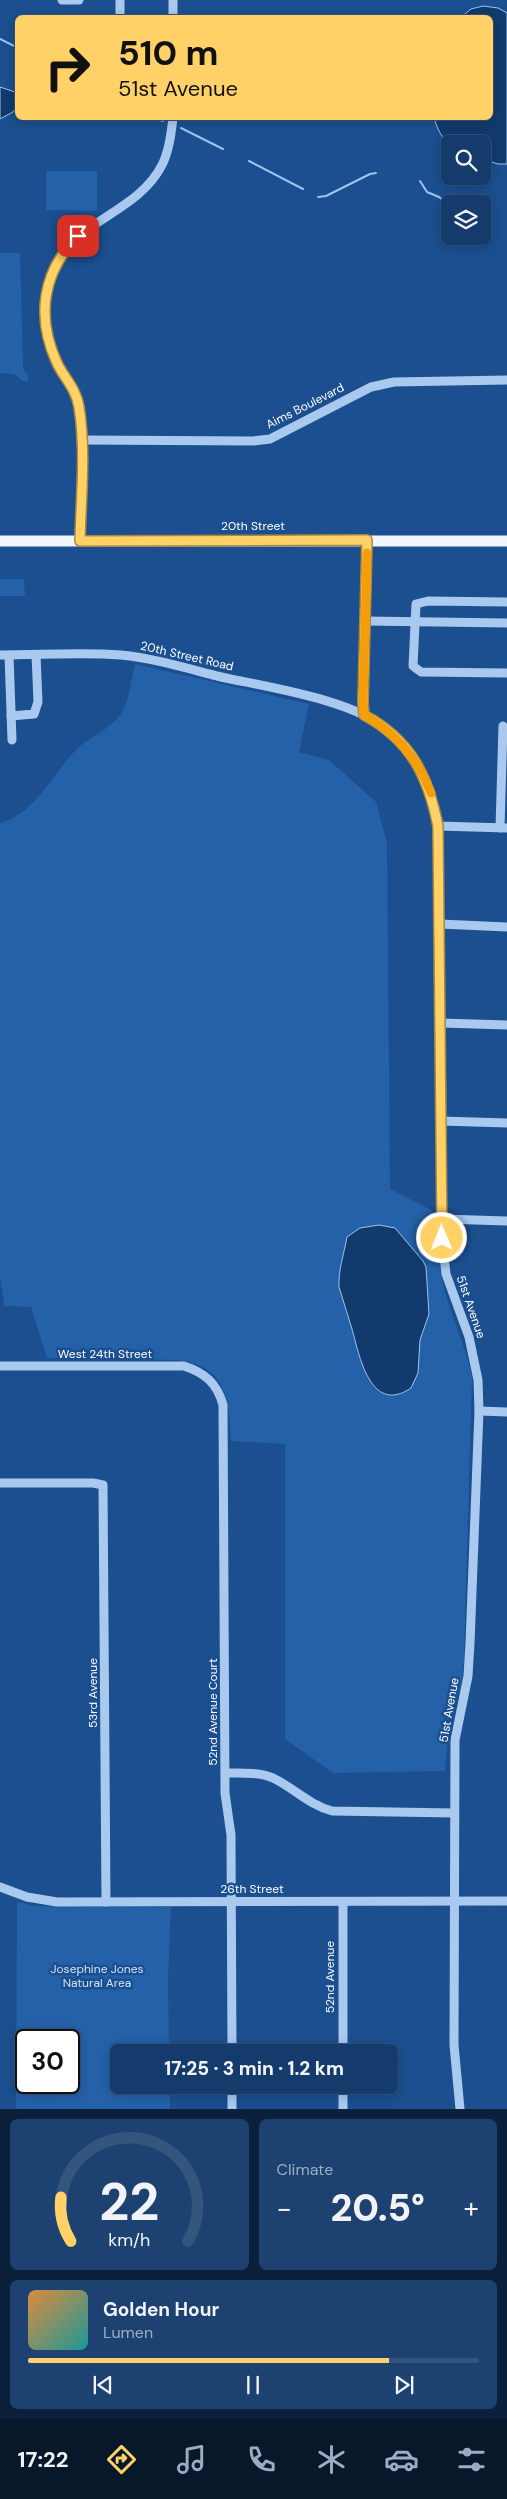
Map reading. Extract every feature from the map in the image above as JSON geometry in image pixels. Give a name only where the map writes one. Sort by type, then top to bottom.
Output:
[{"type":"main road","name":"20th Street","points":[[0,541],[367,540],[507,542]]},
{"type":"street","points":[[62,0],[79,0]]},
{"type":"street","points":[[120,0],[120,15]]},
{"type":"street","points":[[172,0],[173,15]]},
{"type":"street","points":[[80,541],[81,440],[78,403],[73,386],[58,365],[47,337],[45,305],[48,286],[57,262],[69,246],[88,227],[132,200],[153,179],[162,165],[170,142],[173,120]]},
{"type":"street","name":"Aims Boulevard","points":[[81,440],[261,440],[279,435],[372,386],[394,382],[507,380]]},
{"type":"street","points":[[364,715],[367,540]]},
{"type":"street","points":[[507,602],[420,602],[415,609],[413,666],[421,672],[507,672]]},
{"type":"street","points":[[366,621],[507,623]]},
{"type":"street","points":[[4,655],[12,740]]},
{"type":"street","name":"20th Street Road","points":[[4,655],[140,657],[333,703],[364,715]]},
{"type":"street","points":[[11,716],[34,714],[38,702],[36,655]]},
{"type":"street","name":"51st Avenue","points":[[364,715],[388,730],[415,760],[432,796],[438,826],[442,1219],[446,1274],[476,1361],[479,1411],[470,1643],[468,1676],[454,1740],[454,2045],[460,2109]]},
{"type":"street","points":[[438,826],[504,828],[503,726]]},
{"type":"street","points":[[440,924],[507,927]]},
{"type":"street","points":[[441,1022],[507,1025]]},
{"type":"street","points":[[442,1121],[507,1122]]},
{"type":"street","points":[[442,1219],[507,1221]]},
{"type":"street","name":"West 24th Street","points":[[0,1366],[184,1366],[207,1376]]},
{"type":"street","name":"52nd Avenue Court","points":[[207,1376],[216,1386],[224,1405],[225,1793],[231,1835],[232,2044]]},
{"type":"street","points":[[479,1411],[507,1412]]},
{"type":"street","name":"53rd Avenue","points":[[0,1483],[93,1483],[104,1485],[106,1902]]},
{"type":"street","points":[[226,1773],[253,1773],[272,1778],[314,1806],[332,1811],[454,1813]]},
{"type":"street","name":"26th Street","points":[[0,1887],[44,1900],[106,1902],[507,1901]]},
{"type":"street","name":"52nd Avenue","points":[[343,1902],[343,2044]]},
{"type":"street","points":[[232,2094],[232,2109]]},
{"type":"street","points":[[343,2094],[343,2109]]},
{"type":"green space","points":[[46,171],[97,171],[97,211],[46,210]]},
{"type":"green space","points":[[0,253],[20,253],[23,368],[29,378],[27,381],[23,381],[14,374],[0,373]]},
{"type":"green space","points":[[0,579],[24,579],[25,596],[0,596]]},
{"type":"green space","points":[[135,664],[309,704],[299,752],[329,760],[376,802],[387,843],[390,1189],[435,1212],[439,1260],[444,1288],[472,1377],[464,1659],[461,1686],[449,1724],[445,1771],[333,1773],[285,1739],[285,1444],[231,1441],[226,1399],[216,1378],[207,1370],[194,1364],[177,1360],[47,1358],[31,1307],[4,1306],[0,1275],[0,823],[24,811],[78,748],[118,718],[127,701]]},
{"type":"green space","name":"Josephine Jones Natural Area","points":[[17,1902],[35,1906],[171,1907],[168,1979],[169,2044],[110,2044],[110,2094],[170,2094],[170,2109],[16,2109],[16,2094],[80,2094],[80,2029],[16,2029]]},
{"type":"shaded area","points":[[483,6],[498,8],[507,13],[507,164],[491,162],[491,135],[442,135],[435,121],[493,120],[493,15],[464,15],[471,9]]},
{"type":"shaded area","points":[[0,87],[15,92],[15,109],[13,112],[0,119]]},
{"type":"shaded area","points":[[379,1225],[395,1228],[426,1267],[429,1314],[420,1340],[418,1373],[411,1388],[397,1395],[385,1394],[376,1388],[369,1378],[358,1353],[339,1287],[340,1269],[347,1237],[360,1228]]},
{"type":"waterway","points":[[0,39],[15,46]]},
{"type":"waterway","points":[[181,128],[223,149]]},
{"type":"waterway","points":[[249,161],[303,189]]},
{"type":"waterway","points":[[318,197],[326,196],[370,174],[376,173]]},
{"type":"waterway","points":[[420,181],[427,192],[441,199]]},
{"type":"slow traffic","points":[[367,553],[364,715],[388,730],[404,746],[415,760],[431,793]]},
{"type":"route","points":[[78,236],[57,262],[48,286],[45,305],[47,337],[58,365],[73,386],[80,410],[80,541],[367,540],[364,715],[388,730],[415,760],[432,796],[438,826],[442,1238]]}]
